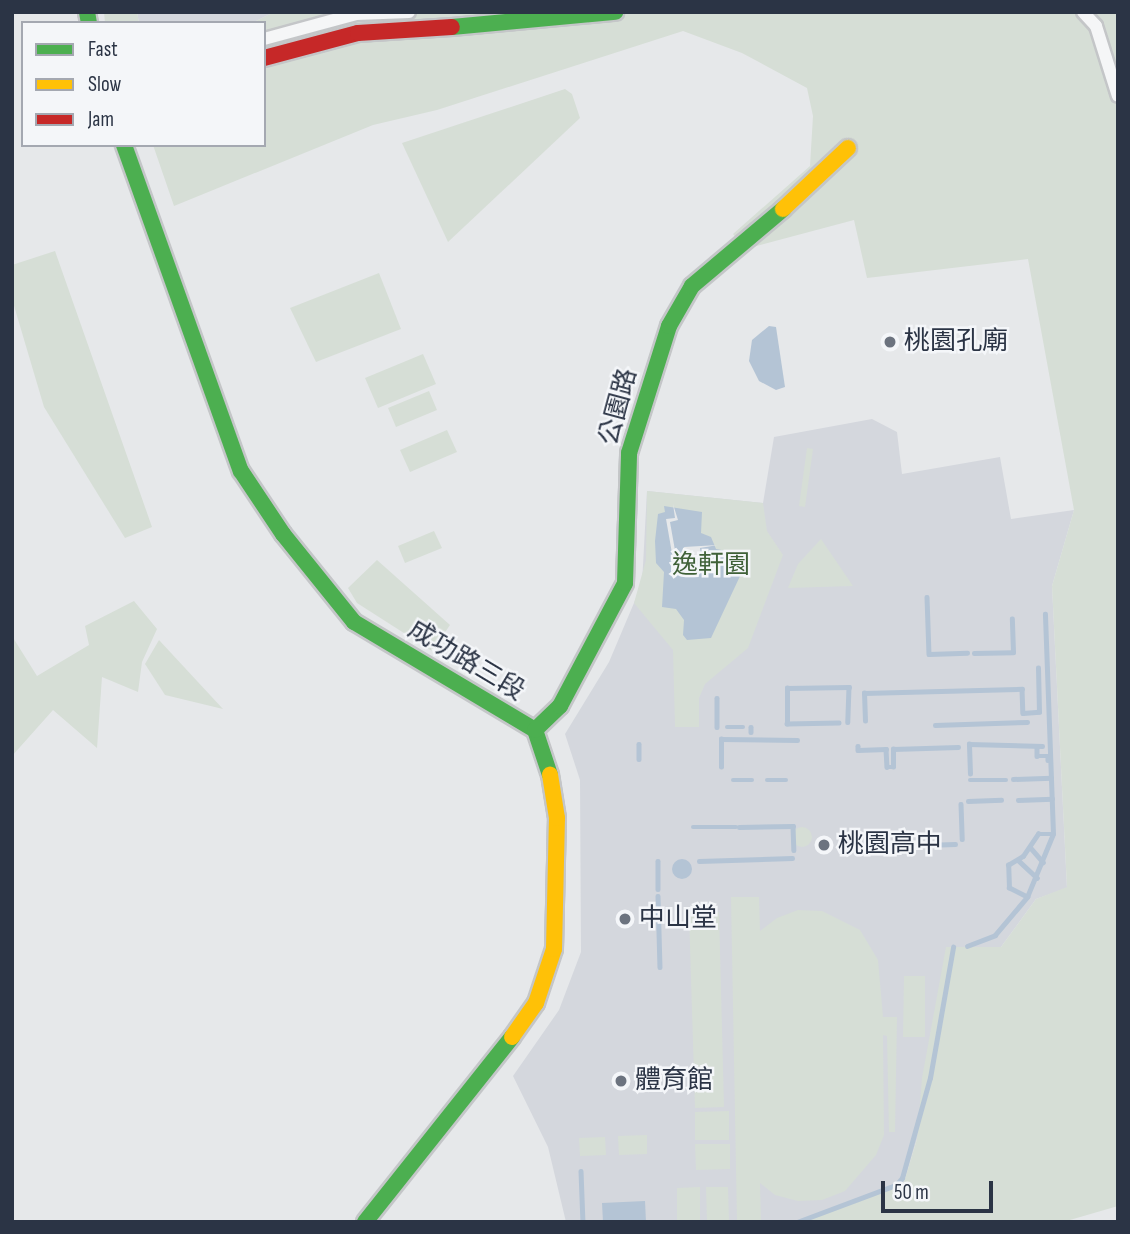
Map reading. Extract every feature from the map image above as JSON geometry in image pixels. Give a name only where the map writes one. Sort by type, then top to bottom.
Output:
[{"type":"street","points":[[266,38],[356,14],[409,12]]},
{"type":"street","points":[[266,57],[358,33],[556,21],[615,12]]},
{"type":"street","points":[[1083,12],[1096,26],[1118,96]]},
{"type":"street","name":"成功路三段","points":[[125,147],[241,471],[283,534],[354,622],[535,730],[548,764],[556,818],[556,925],[540,991],[497,1060],[365,1222]]},
{"type":"street","name":"公園路","points":[[535,730],[556,713],[593,652],[625,583],[629,453],[669,326],[692,286],[716,262],[807,190],[848,148]]},
{"type":"shaded area","points":[[137,12],[274,12],[256,21],[139,21]]},
{"type":"shaded area","name":"桃園高中","points":[[872,419],[897,432],[902,474],[1000,457],[1011,519],[1074,510],[1052,586],[1067,888],[1036,899],[1001,947],[917,1139],[904,1182],[802,1222],[566,1222],[548,1147],[513,1076],[559,1010],[581,952],[580,780],[565,734],[609,662],[642,584],[647,491],[763,503],[774,437]]},
{"type":"green space","points":[[104,12],[137,12],[139,21],[105,21]]},
{"type":"green space","points":[[274,12],[1118,12],[1118,1206],[1063,1222],[802,1222],[904,1182],[917,1139],[922,1078],[946,947],[1001,947],[1036,899],[1067,887],[1052,586],[1074,510],[1028,259],[867,278],[854,220],[745,249],[733,234],[810,166],[813,116],[807,88],[742,53],[683,31],[437,110],[373,125],[174,206],[154,147],[266,147],[266,21],[256,21]]},
{"type":"green space","points":[[565,89],[572,94],[580,118],[448,242],[402,143]]},
{"type":"green space","points":[[55,251],[152,527],[125,538],[44,407],[12,299],[12,265]]},
{"type":"green space","points":[[379,273],[401,329],[316,362],[290,308]]},
{"type":"green space","points":[[423,354],[436,384],[378,408],[365,378]]},
{"type":"green space","points":[[429,391],[437,410],[396,427],[388,408]]},
{"type":"green space","points":[[447,430],[457,452],[410,472],[400,450]]},
{"type":"green space","points":[[807,448],[813,449],[805,507],[799,506]]},
{"type":"green space","name":"逸軒園","points":[[647,491],[763,503],[767,531],[783,555],[748,648],[705,684],[699,698],[699,727],[675,727],[673,650],[634,603],[646,560]]},
{"type":"green space","points":[[434,531],[442,548],[405,563],[398,546]]},
{"type":"green space","points":[[821,539],[853,586],[788,588],[798,564]]},
{"type":"green space","points":[[377,560],[450,625],[432,651],[357,603],[348,588]]},
{"type":"green space","points":[[134,601],[157,629],[142,662],[138,692],[102,677],[97,748],[53,710],[12,756],[12,636],[37,676],[89,645],[85,626]]},
{"type":"green space","points":[[159,640],[223,709],[165,695],[145,664]]},
{"type":"green space","points":[[802,827],[809,830],[812,837],[809,844],[802,847],[795,844],[792,837],[795,830]]},
{"type":"green space","points":[[731,897],[759,897],[760,931],[777,918],[798,910],[822,911],[860,930],[878,960],[883,1017],[897,1017],[895,1132],[889,1132],[887,1036],[883,1035],[884,1135],[876,1155],[845,1191],[822,1200],[798,1201],[775,1195],[760,1183],[761,1222],[737,1222]]},
{"type":"green space","points":[[719,912],[724,1107],[695,1108],[689,913]]},
{"type":"green space","points":[[904,976],[925,976],[925,1037],[903,1037]]},
{"type":"green space","points":[[729,1111],[729,1140],[695,1140],[695,1112]]},
{"type":"green space","points":[[647,1135],[647,1154],[619,1155],[618,1136]]},
{"type":"green space","points":[[605,1137],[606,1155],[580,1156],[579,1138]]},
{"type":"green space","points":[[695,1144],[730,1144],[730,1169],[696,1170]]},
{"type":"green space","points":[[700,1187],[700,1222],[677,1222],[677,1188]]},
{"type":"green space","points":[[706,1187],[728,1187],[729,1222],[707,1222]]},
{"type":"water","points":[[769,326],[776,327],[785,387],[776,390],[759,381],[749,361],[752,340]]},
{"type":"water","points":[[664,506],[702,512],[701,533],[711,537],[716,549],[727,551],[741,574],[711,638],[687,640],[683,635],[684,620],[676,609],[662,607],[664,572],[656,563],[655,541],[658,514],[665,512]]},
{"type":"water","points":[[682,859],[689,862],[692,869],[689,876],[682,879],[675,876],[672,869],[675,862]]},
{"type":"water","points":[[645,1201],[646,1222],[603,1222],[602,1203]]},
{"type":"pier","points":[[673,504],[678,520],[670,522],[676,556],[685,554],[684,547],[718,545],[700,548],[701,557],[673,559],[666,519],[675,518]]},
{"type":"waterway","points":[[927,597],[929,654],[967,653]]},
{"type":"waterway","points":[[967,946],[995,935],[1027,897],[1053,834],[1045,614]]},
{"type":"waterway","points":[[974,653],[1013,652],[1012,619]]},
{"type":"waterway","points":[[865,721],[864,693],[1022,689],[1023,713],[1039,712],[1038,668]]},
{"type":"waterway","points":[[839,723],[787,724],[787,688],[849,687],[848,722]]},
{"type":"waterway","points":[[717,698],[717,727]]},
{"type":"waterway","points":[[935,725],[1027,722]]},
{"type":"waterway","points":[[727,727],[743,727]]},
{"type":"waterway","points":[[751,727],[751,732]]},
{"type":"waterway","points":[[721,767],[721,739],[797,740]]},
{"type":"waterway","points":[[639,744],[639,759]]},
{"type":"waterway","points":[[970,774],[969,744],[1042,746]]},
{"type":"waterway","points":[[858,746],[858,750],[886,749],[887,767],[893,767],[893,749],[958,747]]},
{"type":"waterway","points":[[1037,746],[1037,756],[1048,756],[1048,760]]},
{"type":"waterway","points":[[1013,779],[1051,778]]},
{"type":"waterway","points":[[733,780],[752,780]]},
{"type":"waterway","points":[[767,780],[786,780]]},
{"type":"waterway","points":[[970,780],[1006,780]]},
{"type":"waterway","points":[[1018,800],[1052,799]]},
{"type":"waterway","points":[[968,801],[1001,800]]},
{"type":"waterway","points":[[961,804],[962,839]]},
{"type":"waterway","points":[[739,827],[793,826],[794,850]]},
{"type":"waterway","points":[[693,827],[736,827]]},
{"type":"waterway","points":[[1027,897],[1009,888],[1008,865],[1023,856],[1038,834],[1053,834]]},
{"type":"waterway","points":[[862,847],[955,844]]},
{"type":"waterway","points":[[1030,847],[1043,862]]},
{"type":"waterway","points":[[699,861],[792,858]]},
{"type":"waterway","points":[[1018,860],[1037,878]]},
{"type":"waterway","points":[[658,861],[658,889]]},
{"type":"waterway","points":[[658,896],[660,967]]},
{"type":"waterway","points":[[797,1222],[896,1185],[902,1178],[930,1078],[953,947]]},
{"type":"waterway","points":[[581,1171],[583,1222]]},
{"type":"traffic: fast","points":[[87,12],[89,21]]},
{"type":"traffic: fast","points":[[452,27],[615,12]]},
{"type":"traffic: fast","points":[[125,147],[241,471],[283,534],[354,622],[535,730],[550,775]]},
{"type":"traffic: fast","points":[[535,730],[560,706],[625,583],[629,453],[669,326],[692,286],[783,209]]},
{"type":"traffic: fast","points":[[365,1222],[512,1037]]},
{"type":"traffic: slow","points":[[783,209],[848,148]]},
{"type":"traffic: slow","points":[[512,1037],[536,1003],[554,949],[557,818],[550,775]]},
{"type":"traffic: jam","points":[[266,57],[358,33],[452,27]]},
{"type":"place","name":"桃園孔廟","points":[[890,342]]},
{"type":"place","name":"桃園高中","points":[[824,845]]},
{"type":"place","name":"中山堂","points":[[625,919]]},
{"type":"place","name":"體育館","points":[[621,1081]]}]
